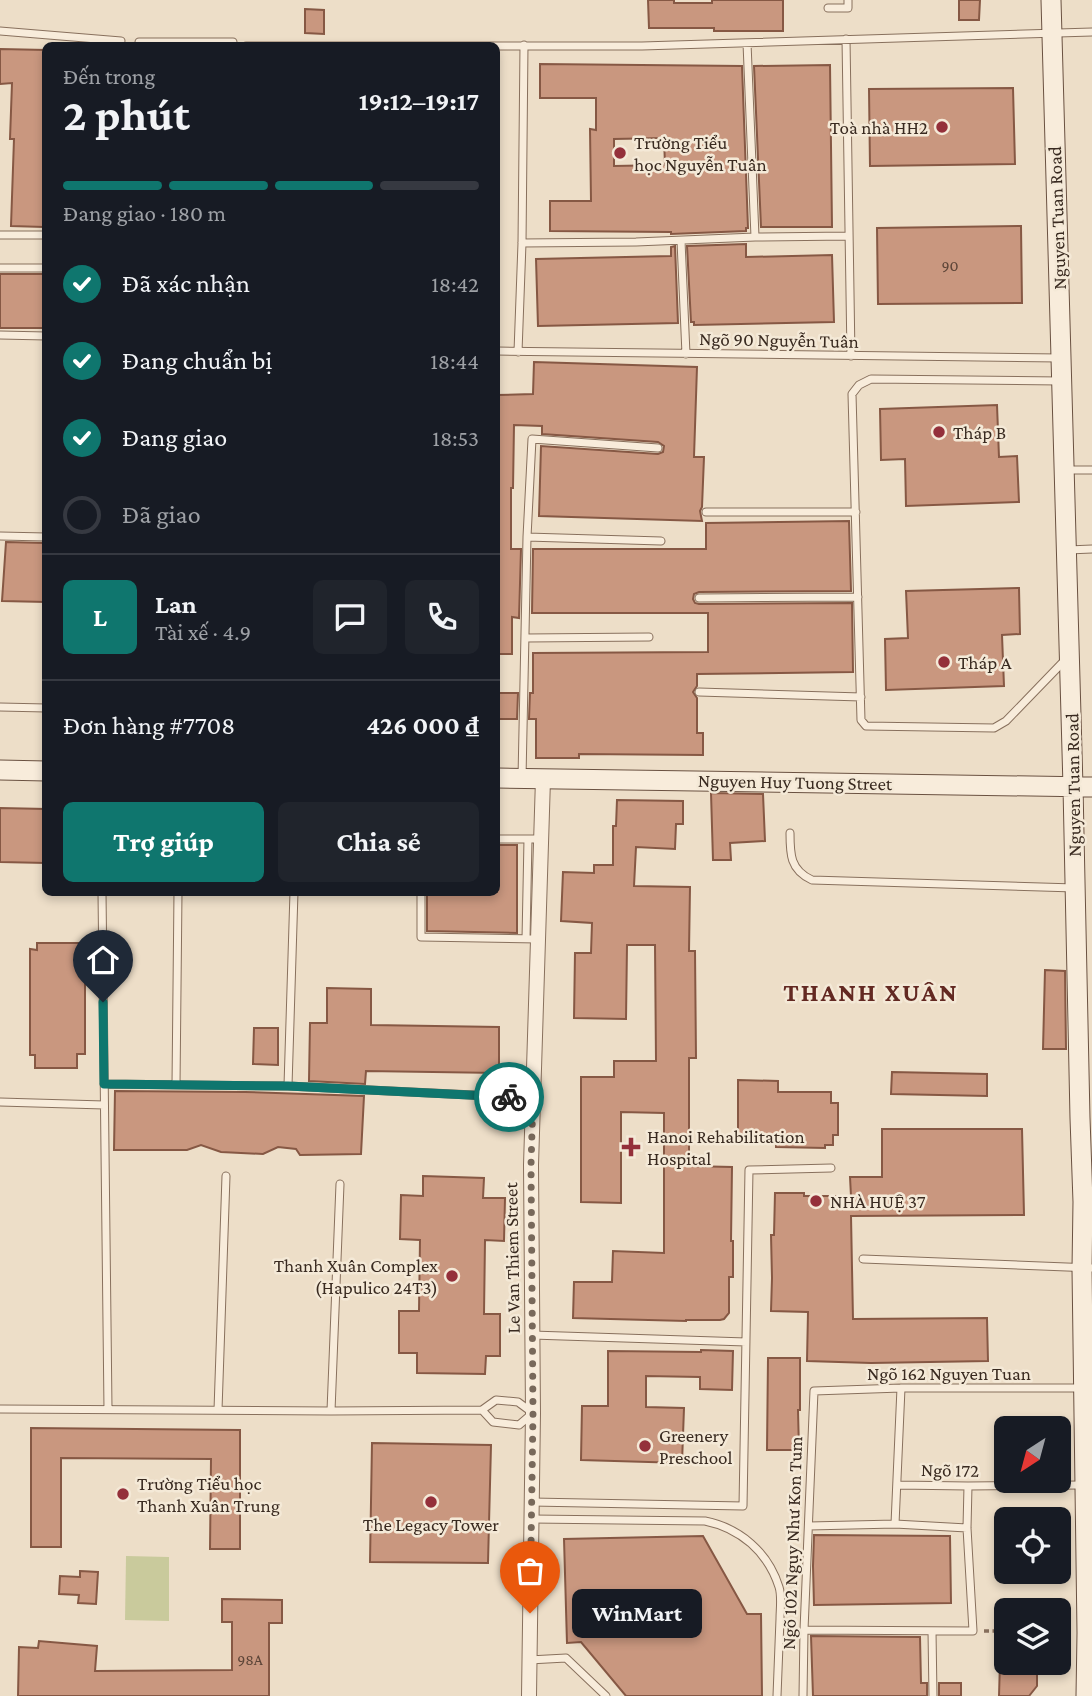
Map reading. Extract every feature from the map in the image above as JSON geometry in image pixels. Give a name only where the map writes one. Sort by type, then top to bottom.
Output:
[{"type":"street","name":"Nguyen Tuan Road","points":[[1051,0],[1069,656],[1082,787],[1075,888],[1079,1105],[1088,1203],[1088,1358],[1085,1388],[1088,1498],[1086,1696]]},
{"type":"street","points":[[0,771],[42,771]]},
{"type":"street","name":"Nguyen Huy Tuong Street","points":[[500,778],[1082,787]]},
{"type":"street","name":"Le Van Thiem Street","points":[[529,1696],[533,1413],[532,939],[534,839],[543,779]]},
{"type":"lane","points":[[828,8],[848,8],[848,0]]},
{"type":"lane","points":[[0,31],[121,41]]},
{"type":"lane","points":[[500,45],[642,46],[1092,32]]},
{"type":"lane","points":[[846,40],[851,356]]},
{"type":"lane","points":[[139,42],[233,42]]},
{"type":"lane","points":[[747,43],[755,237]]},
{"type":"lane","points":[[518,352],[524,45]]},
{"type":"lane","points":[[0,234],[42,235]]},
{"type":"lane","points":[[522,243],[848,236]]},
{"type":"lane","points":[[681,241],[686,354]]},
{"type":"lane","points":[[0,268],[42,268]]},
{"type":"lane","points":[[0,335],[42,336]]},
{"type":"lane","name":"Ngõ 90 Nguyễn Tuân","points":[[500,351],[1061,358]]},
{"type":"lane","points":[[1062,381],[871,379],[859,385],[852,394],[861,720],[866,726],[994,728],[1006,721],[1069,656]]},
{"type":"lane","points":[[522,778],[527,537],[532,439],[657,449]]},
{"type":"lane","points":[[1064,470],[1092,470]]},
{"type":"lane","points":[[706,512],[856,512]]},
{"type":"lane","points":[[0,536],[42,537]]},
{"type":"lane","points":[[527,537],[661,541]]},
{"type":"lane","points":[[1066,550],[1092,549]]},
{"type":"lane","points":[[699,598],[858,597]]},
{"type":"lane","points":[[526,638],[649,637]]},
{"type":"lane","points":[[699,692],[861,697]]},
{"type":"lane","points":[[0,707],[42,708]]},
{"type":"lane","points":[[789,833],[790,857],[805,877],[812,880],[1075,888]]},
{"type":"lane","points":[[500,839],[534,839]]},
{"type":"lane","points":[[103,896],[108,1409]]},
{"type":"lane","points":[[176,1085],[177,896]]},
{"type":"lane","points":[[288,1086],[294,896]]},
{"type":"lane","points":[[421,896],[421,937],[532,939]]},
{"type":"lane","points":[[104,1084],[288,1086],[533,1098]]},
{"type":"lane","points":[[0,1102],[104,1105]]},
{"type":"lane","points":[[532,1502],[743,1506],[749,1170],[831,1168]]},
{"type":"lane","points":[[218,1410],[226,1176]]},
{"type":"lane","points":[[331,1411],[340,1184]]},
{"type":"lane","points":[[863,1259],[1087,1268]]},
{"type":"lane","points":[[532,1335],[746,1342]]},
{"type":"lane","points":[[895,1524],[901,1388]]},
{"type":"lane","name":"Ngõ 162 Nguyen Tuan","points":[[814,1391],[1085,1388]]},
{"type":"lane","name":"Ngõ 102 Ngụy Như Kon Tum","points":[[803,1696],[814,1391]]},
{"type":"lane","points":[[0,1409],[482,1410],[496,1400],[518,1402],[533,1413],[519,1425],[493,1422],[482,1410]]},
{"type":"lane","name":"Ngõ 172","points":[[897,1485],[968,1486],[1088,1498]]},
{"type":"lane","points":[[804,1630],[973,1631],[967,1528],[968,1486]]},
{"type":"lane","points":[[531,1519],[705,1521],[731,1529],[743,1536],[762,1555],[780,1589],[777,1696]]},
{"type":"lane","points":[[809,1526],[895,1524],[967,1528]]},
{"type":"lane","points":[[932,1631],[933,1696]]},
{"type":"lane","points":[[529,1660],[566,1658],[606,1696]]},
{"type":"path","points":[[973,1631],[994,1632]]},
{"type":"green space","points":[[126,1556],[169,1557],[169,1621],[125,1620]]},
{"type":"building","points":[[648,0],[712,3],[712,0],[783,0],[783,31],[649,28]]},
{"type":"building","points":[[959,0],[980,0],[979,20],[959,20]]},
{"type":"building","points":[[305,9],[324,10],[324,34],[305,33]]},
{"type":"building","points":[[0,49],[42,50],[42,227],[11,226],[14,139],[10,139],[12,83],[0,84]]},
{"type":"building","points":[[540,64],[742,66],[748,228],[746,231],[671,234],[550,231],[550,201],[591,201],[590,129],[596,130],[596,98],[540,98]],"holes":[[[664,138],[665,165],[614,166],[614,139]]]},
{"type":"building","points":[[830,65],[832,227],[761,227],[754,66]]},
{"type":"building","name":"Toà nhà HH2","points":[[1013,88],[1015,164],[870,166],[869,89]]},
{"type":"building","points":[[1021,226],[1022,303],[878,304],[877,228]]},
{"type":"building","points":[[746,244],[746,257],[832,255],[834,322],[694,325],[694,322],[691,322],[687,246]]},
{"type":"building","points":[[675,246],[678,323],[538,326],[536,259],[671,256],[671,247]]},
{"type":"building","points":[[0,274],[42,274],[42,328],[0,328]]},
{"type":"building","points":[[534,362],[697,367],[694,457],[704,457],[700,511],[702,521],[539,516],[541,446],[658,454],[663,452],[664,446],[658,442],[542,434],[542,426],[514,425],[511,549],[521,549],[519,618],[512,617],[512,654],[500,654],[500,395],[533,394]]},
{"type":"building","name":"Tháp B","points":[[997,405],[999,457],[1017,456],[1019,502],[906,506],[905,459],[881,460],[880,409]]},
{"type":"building","points":[[849,521],[851,591],[699,592],[694,594],[693,599],[699,604],[852,603],[853,672],[697,674],[697,686],[693,692],[697,698],[697,733],[703,733],[703,755],[579,754],[579,758],[536,758],[536,719],[529,719],[530,693],[533,693],[533,653],[708,652],[708,613],[532,613],[533,549],[706,549],[706,523]]},
{"type":"building","points":[[6,542],[42,543],[42,602],[2,601]]},
{"type":"building","name":"Tháp A","points":[[1019,588],[1020,634],[1002,635],[1004,686],[886,690],[885,639],[908,638],[906,591]]},
{"type":"building","points":[[500,693],[518,693],[517,719],[500,719]]},
{"type":"building","points":[[711,793],[763,794],[765,841],[730,843],[731,860],[713,860]]},
{"type":"building","points":[[617,800],[683,801],[683,824],[676,824],[675,849],[636,847],[634,886],[690,887],[689,951],[695,951],[696,1058],[689,1058],[689,1166],[732,1167],[733,1277],[729,1277],[729,1313],[720,1320],[573,1318],[574,1282],[612,1282],[613,1251],[664,1253],[664,1113],[621,1112],[621,1203],[581,1202],[581,1077],[614,1077],[614,1061],[656,1061],[655,945],[627,945],[626,1019],[574,1018],[575,953],[591,953],[592,923],[561,921],[563,872],[594,873],[594,865],[613,865],[613,826],[616,826]]},
{"type":"building","points":[[0,808],[42,809],[42,863],[0,862]]},
{"type":"building","points":[[500,845],[517,845],[517,933],[427,931],[427,896],[500,896]]},
{"type":"building","points":[[37,943],[79,943],[79,951],[85,951],[85,1054],[77,1054],[77,1068],[35,1068],[35,1055],[30,1055],[30,949],[37,950]]},
{"type":"building","points":[[1045,970],[1065,971],[1066,1049],[1043,1049]]},
{"type":"building","points":[[327,988],[371,989],[371,1025],[499,1027],[499,1073],[366,1071],[365,1084],[309,1081],[310,1023],[327,1023]]},
{"type":"building","points":[[254,1028],[278,1028],[278,1065],[253,1064]]},
{"type":"building","points":[[892,1072],[987,1074],[987,1096],[891,1094]]},
{"type":"building","points":[[738,1080],[778,1081],[778,1092],[831,1092],[831,1103],[838,1103],[838,1135],[833,1135],[833,1145],[825,1145],[825,1148],[776,1147],[776,1136],[738,1135]]},
{"type":"building","points":[[115,1091],[364,1096],[361,1154],[300,1155],[296,1149],[278,1147],[263,1154],[221,1152],[201,1145],[187,1150],[114,1150]]},
{"type":"building","points":[[882,1129],[1022,1129],[1024,1215],[851,1216],[853,1319],[987,1318],[988,1361],[807,1361],[808,1312],[771,1311],[771,1235],[774,1235],[775,1193],[851,1196],[850,1177],[882,1177]]},
{"type":"building","name":"Thanh Xuân Complex (Hapulico 24T3)","points":[[423,1176],[484,1178],[483,1198],[505,1198],[504,1241],[485,1240],[484,1314],[500,1314],[500,1356],[486,1356],[485,1374],[417,1373],[417,1353],[399,1353],[399,1311],[419,1311],[420,1240],[400,1239],[401,1195],[423,1196]]},
{"type":"building","points":[[608,1351],[733,1351],[732,1390],[700,1389],[700,1377],[646,1376],[646,1407],[684,1408],[682,1463],[581,1460],[582,1406],[608,1406]]},
{"type":"building","points":[[768,1358],[800,1358],[799,1450],[767,1450]]},
{"type":"building","points":[[31,1428],[240,1430],[240,1549],[210,1549],[211,1459],[61,1458],[61,1547],[31,1547]]},
{"type":"building","name":"The Legacy Tower","points":[[372,1443],[491,1445],[488,1563],[370,1562]]},
{"type":"building","points":[[814,1535],[950,1536],[951,1603],[814,1605]]},
{"type":"building","points":[[703,1536],[747,1614],[761,1614],[762,1696],[626,1696],[581,1642],[567,1643],[564,1539]]},
{"type":"building","points":[[80,1571],[98,1572],[96,1604],[78,1603],[79,1595],[59,1594],[60,1576],[80,1577]]},
{"type":"building","points":[[222,1599],[282,1600],[282,1623],[269,1623],[269,1696],[18,1696],[19,1647],[38,1648],[39,1641],[97,1646],[95,1671],[232,1670],[232,1622],[222,1622]]},
{"type":"building","points":[[811,1636],[920,1637],[921,1683],[927,1683],[927,1696],[813,1696]]},
{"type":"building","points":[[1000,1675],[1037,1675],[1037,1686],[1029,1696],[999,1696]]},
{"type":"building","points":[[939,1683],[961,1683],[961,1696],[939,1696]]},
{"type":"way so far","points":[[509,1097],[533,1098],[530,1613]]},
{"type":"place","name":"Toà nhà HH2","points":[[942,127]]},
{"type":"place","name":"Trường Tiểu học Nguyễn Tuân","points":[[620,153]]},
{"type":"place","name":"Tháp B","points":[[939,432]]},
{"type":"place","name":"Tháp A","points":[[944,662]]},
{"type":"place","name":"Hanoi Rehabilitation Hospital","points":[[631,1147]]},
{"type":"place","name":"NHÀ HUỆ 37","points":[[816,1201]]},
{"type":"place","name":"Thanh Xuân Complex (Hapulico 24T3)","points":[[452,1276]]},
{"type":"place","name":"Greenery Preschool","points":[[645,1446]]},
{"type":"place","name":"Trường Tiểu học Thanh Xuân Trung","points":[[123,1494]]},
{"type":"place","name":"The Legacy Tower","points":[[431,1502]]},
{"type":"place","name":"WinMart","points":[[530,1613]]},
{"type":"district","name":"THANH XUÂN","points":[[871,992]]},
{"type":"route","points":[[103,1002],[104,1084],[288,1086],[509,1097]]}]
